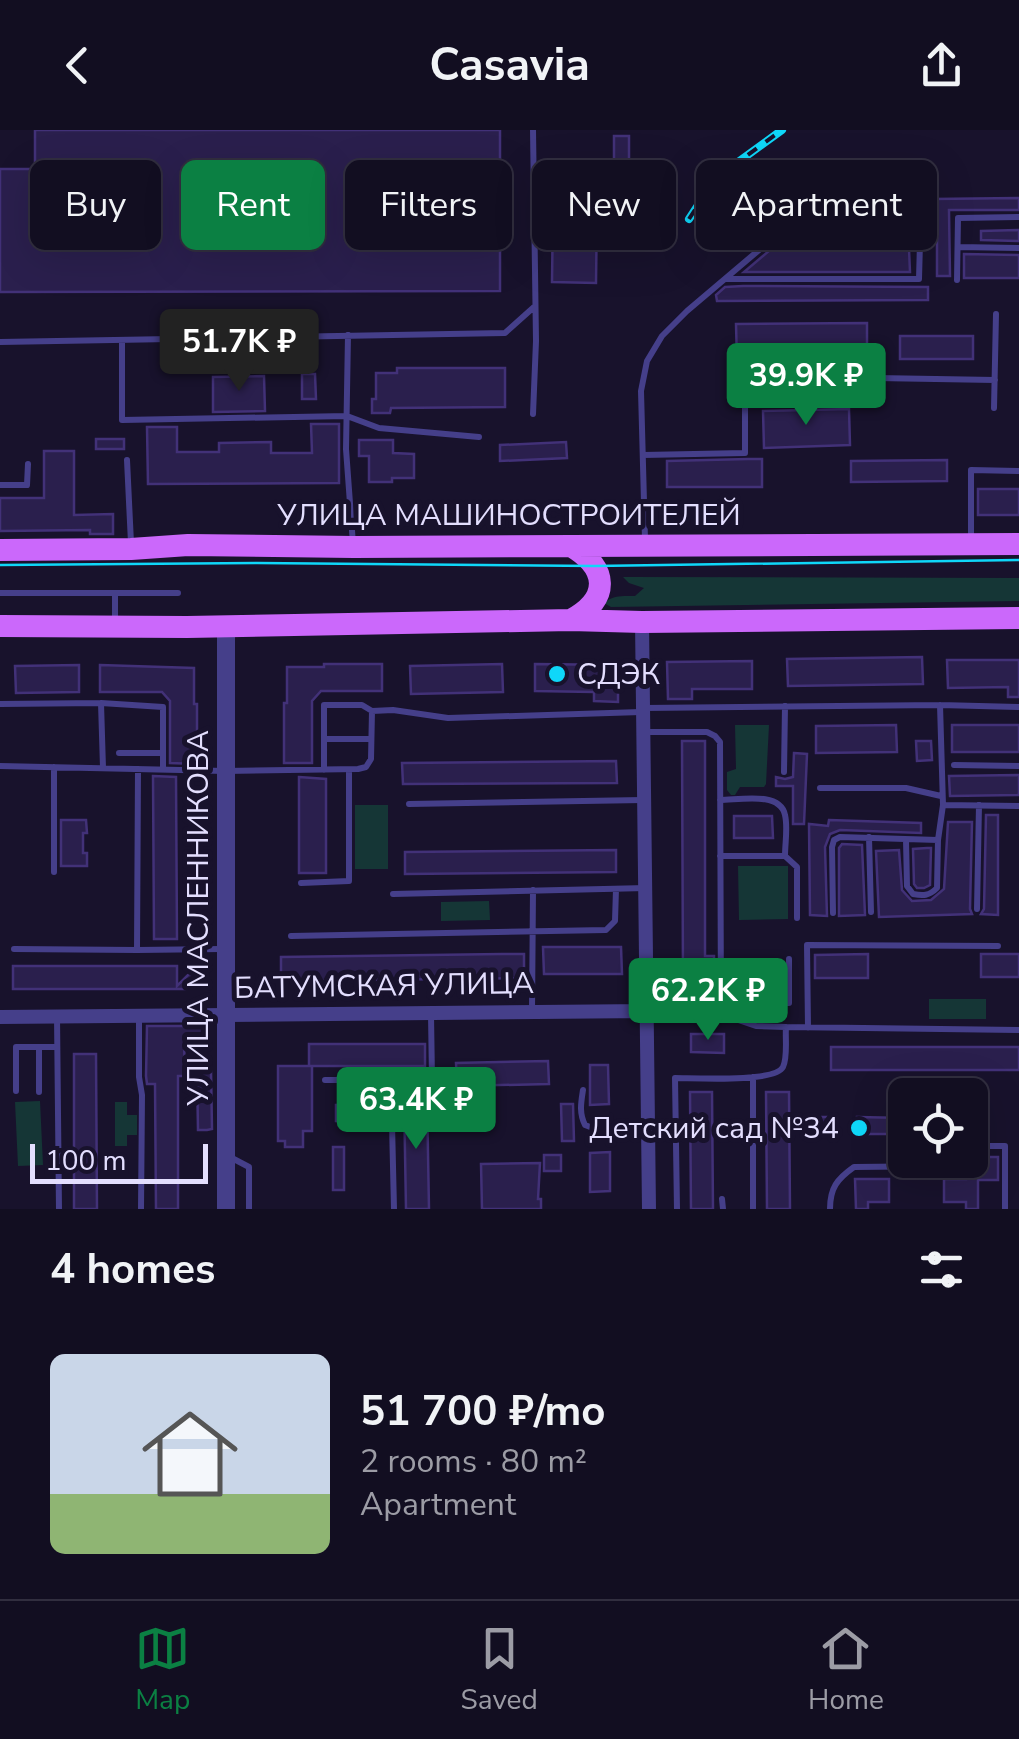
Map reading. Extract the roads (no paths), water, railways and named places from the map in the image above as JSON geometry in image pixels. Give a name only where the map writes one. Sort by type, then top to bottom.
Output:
[{"type":"main road","name":"УЛИЦА МАШИНОСТРОИТЕЛЕЙ","points":[[0,550],[188,545],[1019,544]]},
{"type":"main road","points":[[570,546],[588,556],[600,582],[592,604],[572,620]]},
{"type":"main road","points":[[0,626],[1019,618]]},
{"type":"street","points":[[642,622],[648,1209]]},
{"type":"street","name":"УЛИЦА МАСЛЕННИКОВА","points":[[226,626],[226,1209]]},
{"type":"street","name":"БАТУМСКАЯ УЛИЦА","points":[[0,1017],[648,1011]]},
{"type":"lane","points":[[533,130],[534,414]]},
{"type":"lane","points":[[957,280],[958,218],[1019,217]]},
{"type":"lane","points":[[958,247],[1019,248]]},
{"type":"lane","points":[[645,545],[641,391],[646,361],[662,336],[687,311],[759,250]]},
{"type":"lane","points":[[725,279],[920,279],[920,250]]},
{"type":"lane","points":[[0,342],[505,332],[534,307]]},
{"type":"lane","points":[[994,408],[996,314]]},
{"type":"lane","points":[[348,336],[346,449],[354,547]]},
{"type":"lane","points":[[122,340],[122,420],[347,416],[380,428],[479,437]]},
{"type":"lane","points":[[876,378],[995,380]]},
{"type":"lane","points":[[642,456],[745,452],[745,408]]},
{"type":"lane","points":[[127,460],[131,549]]},
{"type":"lane","points":[[0,485],[27,485],[28,464]]},
{"type":"lane","points":[[971,544],[971,470],[1019,471]]},
{"type":"lane","points":[[0,592],[178,593]]},
{"type":"lane","points":[[115,593],[116,627]]},
{"type":"lane","points":[[101,703],[103,768]]},
{"type":"lane","points":[[0,704],[163,707],[163,769]]},
{"type":"lane","points":[[906,840],[907,886],[912,894],[932,893],[936,888],[942,801],[940,704]]},
{"type":"lane","points":[[324,770],[324,705],[362,705],[372,710],[448,718],[785,706],[1018,707]]},
{"type":"lane","points":[[784,772],[785,706]]},
{"type":"lane","points":[[0,766],[349,770],[366,766],[370,759],[372,710]]},
{"type":"lane","points":[[643,732],[707,732],[720,742],[721,1008],[736,1021],[756,1026],[808,1028],[1019,1030]]},
{"type":"lane","points":[[324,739],[370,739]]},
{"type":"lane","points":[[119,753],[163,753]]},
{"type":"lane","points":[[954,765],[1019,766]]},
{"type":"lane","points":[[54,767],[54,872]]},
{"type":"lane","points":[[138,769],[138,950]]},
{"type":"lane","points":[[301,882],[349,882],[349,770]]},
{"type":"lane","points":[[820,788],[906,788],[942,801],[1019,806]]},
{"type":"lane","points":[[720,800],[772,799],[780,805],[786,815],[785,856]]},
{"type":"lane","points":[[409,804],[644,800]]},
{"type":"lane","points":[[977,909],[979,805]]},
{"type":"lane","points":[[869,837],[871,912]]},
{"type":"lane","points":[[833,913],[834,840],[938,840]]},
{"type":"lane","points":[[720,856],[785,856],[797,867],[797,918]]},
{"type":"lane","points":[[393,894],[646,888]]},
{"type":"lane","points":[[292,936],[606,930],[615,922],[616,889]]},
{"type":"lane","points":[[532,1012],[534,890]]},
{"type":"lane","points":[[808,1028],[807,945],[998,946]]},
{"type":"lane","points":[[14,949],[226,949]]},
{"type":"lane","points":[[648,1011],[789,1003],[789,959]]},
{"type":"lane","points":[[326,1080],[432,1080],[431,1014]]},
{"type":"lane","points":[[57,1016],[58,1209]]},
{"type":"lane","points":[[139,1016],[141,1209]]},
{"type":"lane","points":[[677,1209],[675,1078],[753,1078],[776,1074],[785,1063],[786,1027]]},
{"type":"lane","points":[[39,1047],[39,1092]]},
{"type":"lane","points":[[16,1090],[16,1048],[58,1047]]},
{"type":"lane","points":[[752,1209],[753,1078]]},
{"type":"lane","points":[[391,1082],[394,1209]]},
{"type":"lane","points":[[583,1090],[581,1118],[585,1125],[603,1132],[648,1132]]},
{"type":"lane","points":[[988,1146],[1005,1146],[1005,1209]]},
{"type":"lane","points":[[225,1155],[249,1167],[249,1209]]},
{"type":"lane","points":[[830,1209],[830,1194],[842,1175],[854,1167],[888,1167]]},
{"type":"lane","points":[[722,1199],[722,1209]]},
{"type":"tram line","points":[[0,565],[595,566],[1019,560]]},
{"type":"railway","points":[[689,219],[710,187],[782,130]]},
{"type":"place","name":"СДЭК","points":[[557,674]]},
{"type":"place","name":"Детский сад №34","points":[[859,1128]]}]
